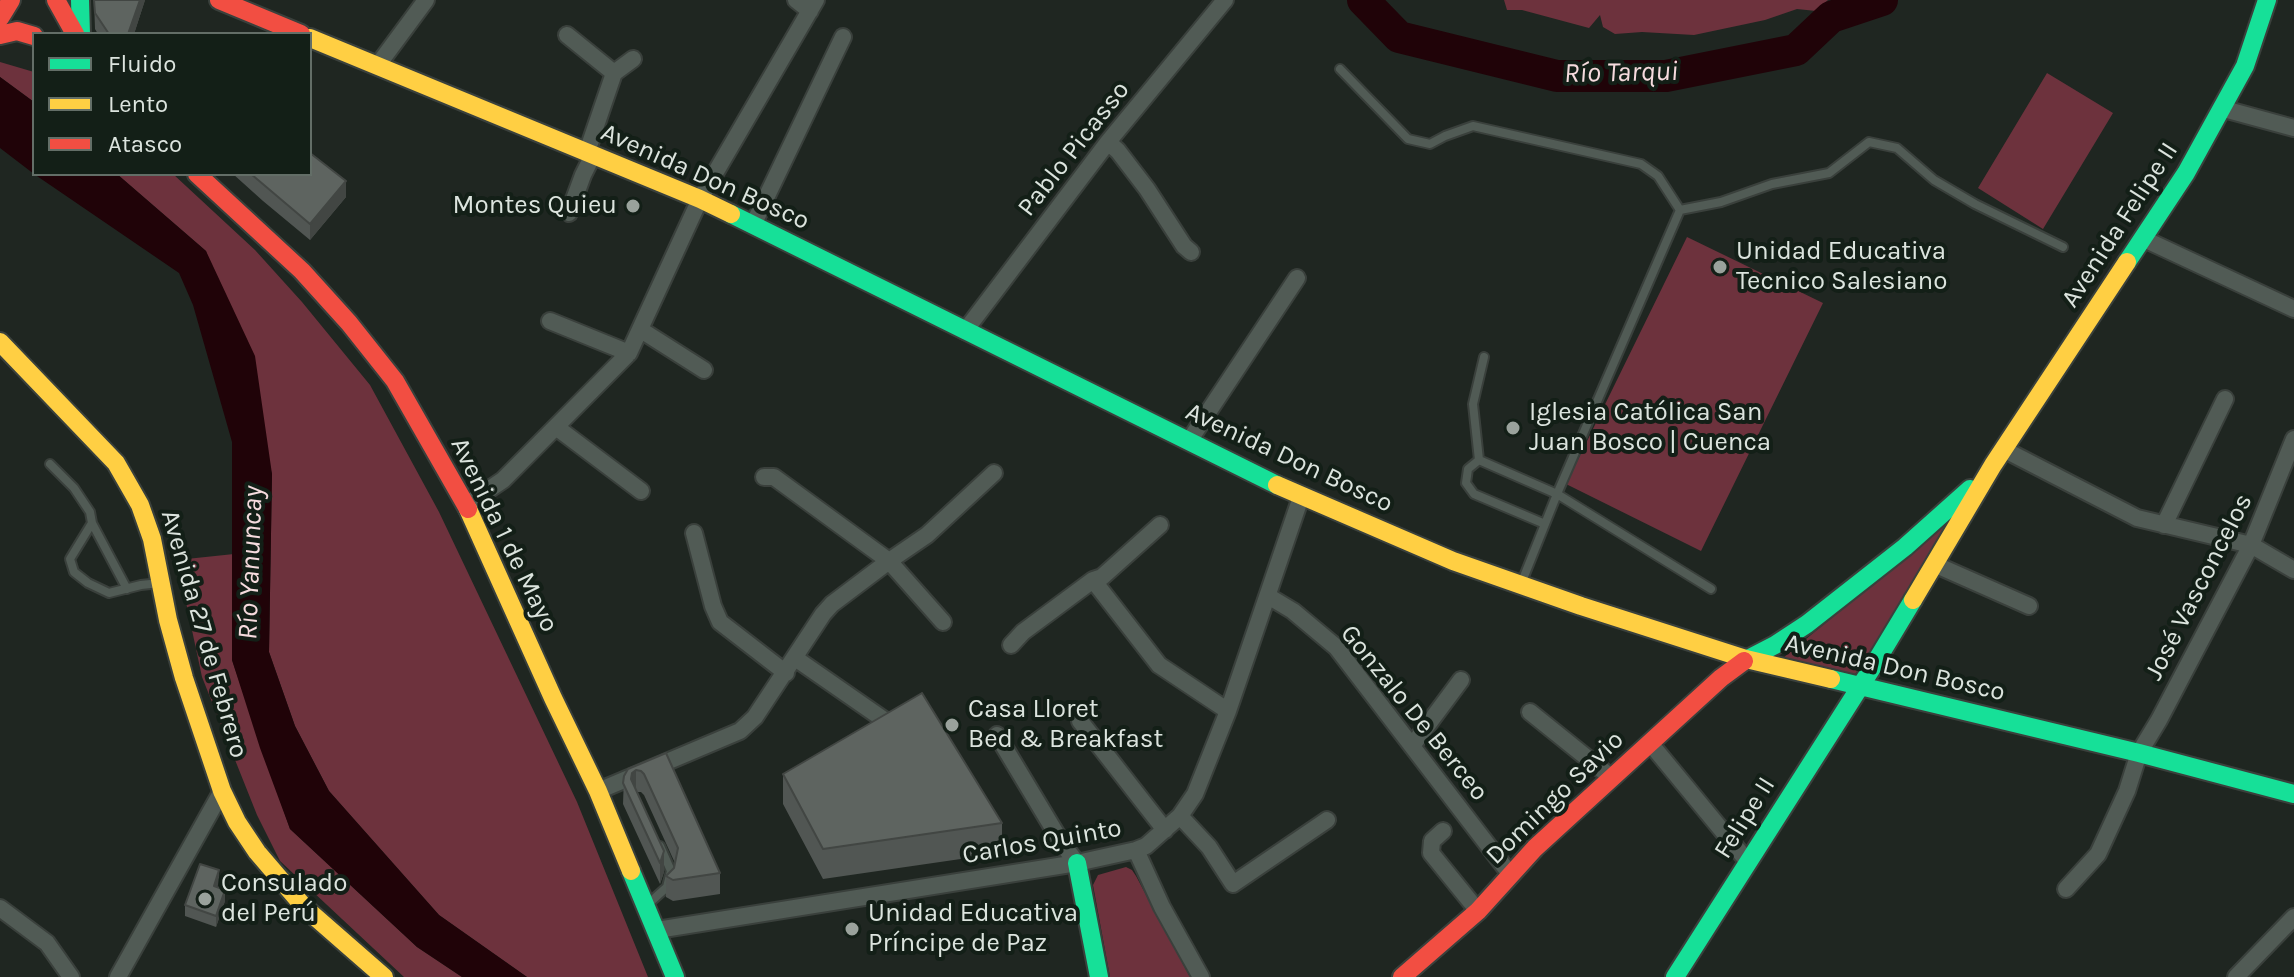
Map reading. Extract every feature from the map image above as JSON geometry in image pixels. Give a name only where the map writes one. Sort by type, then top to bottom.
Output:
[{"type":"main road","points":[[0,18],[11,0]]},
{"type":"main road","points":[[56,0],[77,32]]},
{"type":"main road","points":[[78,32],[80,0]]},
{"type":"main road","points":[[219,0],[296,32]]},
{"type":"main road","name":"Avenida Felipe II","points":[[1746,659],[1807,624],[1952,507],[2005,450],[2144,239],[2224,109],[2249,58],[2267,0]]},
{"type":"main road","points":[[0,35],[17,31],[32,35]]},
{"type":"main road","name":"Avenida Don Bosco","points":[[312,39],[700,199],[1301,497],[1453,561],[1746,659],[2139,753],[2294,794]]},
{"type":"main road","name":"Avenida 1 de Mayo","points":[[199,176],[302,271],[395,381],[466,505],[598,791],[675,977]]},
{"type":"main road","name":"Avenida 27 de Febrero","points":[[0,342],[116,463],[140,505],[152,539],[184,678],[222,791],[237,822],[257,852],[305,908],[384,977]]},
{"type":"main road","name":"Avenida Felipe II","points":[[1860,687],[1993,465]]},
{"type":"main road","name":"Domingo Savio","points":[[1402,977],[1478,911],[1535,848],[1721,678],[1746,659]]},
{"type":"main road","name":"Felipe II","points":[[1675,977],[1860,687]]},
{"type":"main road","points":[[1077,863],[1099,977]]},
{"type":"street","points":[[378,65],[426,0]]},
{"type":"street","points":[[466,505],[503,480],[629,353],[700,199],[813,6],[796,0]]},
{"type":"street","name":"Pablo Picasso","points":[[965,331],[1108,142],[1225,0]]},
{"type":"street","points":[[567,35],[614,73]]},
{"type":"street","points":[[753,225],[843,37]]},
{"type":"street","points":[[569,213],[614,73],[633,59]]},
{"type":"street","points":[[2224,109],[2294,128]]},
{"type":"street","points":[[1108,142],[1147,189],[1191,252]]},
{"type":"street","points":[[2144,239],[2294,309]]},
{"type":"street","points":[[1189,441],[1297,278]]},
{"type":"street","points":[[550,321],[629,353]]},
{"type":"street","points":[[641,330],[704,370]]},
{"type":"street","points":[[2164,525],[2225,399]]},
{"type":"street","points":[[556,427],[641,491]]},
{"type":"street","name":"José Vasconcelos","points":[[2066,889],[2098,854],[2127,791],[2139,753],[2251,545],[2294,439]]},
{"type":"street","points":[[2005,450],[2137,518],[2251,545],[2294,570]]},
{"type":"street","points":[[598,791],[740,731],[755,717],[832,604],[927,535],[994,473]]},
{"type":"street","points":[[764,477],[774,477],[889,561],[943,622]]},
{"type":"street","name":"Carlos Quinto","points":[[657,930],[1077,863],[1146,846],[1180,816],[1195,794],[1228,711],[1301,497]]},
{"type":"street","points":[[1011,645],[1023,632],[1093,580],[1102,577],[1160,525]]},
{"type":"street","points":[[694,533],[720,622],[890,724]]},
{"type":"street","points":[[1934,564],[2029,606]]},
{"type":"street","points":[[1093,580],[1159,665],[1228,711]]},
{"type":"street","name":"Gonzalo De Berceo","points":[[1268,596],[1293,611],[1336,647],[1510,874]]},
{"type":"street","points":[[1412,746],[1461,680]]},
{"type":"street","points":[[1530,712],[1612,778]]},
{"type":"street","points":[[1080,721],[1165,830]]},
{"type":"street","points":[[997,735],[1077,863]]},
{"type":"street","points":[[1650,743],[1748,862]]},
{"type":"street","points":[[118,977],[222,791]]},
{"type":"street","points":[[1180,816],[1209,847],[1233,884],[1327,820]]},
{"type":"street","points":[[1443,831],[1432,841],[1431,853],[1478,911]]},
{"type":"street","points":[[1136,850],[1162,907],[1201,977]]},
{"type":"street","points":[[0,908],[47,943],[71,977]]},
{"type":"street","points":[[2236,977],[2294,917]]},
{"type":"lane","points":[[1340,69],[1408,139],[1430,144],[1473,126],[1641,164],[1658,176],[1680,210]]},
{"type":"lane","points":[[1680,210],[1721,202],[1772,184],[1829,173],[1869,142],[1897,148],[1934,180],[1975,204],[2063,247]]},
{"type":"lane","points":[[1521,585],[1680,210]]},
{"type":"lane","points":[[1479,460],[1473,404],[1484,357]]},
{"type":"lane","points":[[1479,460],[1557,494],[1711,589]]},
{"type":"lane","points":[[1479,460],[1468,469],[1466,483],[1474,494],[1545,524]]},
{"type":"lane","points":[[50,464],[74,488],[90,512],[92,523],[127,589]]},
{"type":"lane","points":[[92,523],[70,559],[74,572],[101,591],[109,593],[161,583]]},
{"type":"lane","points":[[647,905],[667,887],[671,871],[658,842]]},
{"type":"shaded area","points":[[1504,0],[1828,0],[1816,11],[1797,9],[1765,20],[1694,35],[1615,34],[1603,27],[1600,15],[1589,28],[1522,10],[1507,10]]},
{"type":"shaded area","points":[[0,62],[32,71],[32,101],[0,77]]},
{"type":"shaded area","points":[[2047,73],[2113,113],[2043,229],[1978,188]]},
{"type":"shaded area","points":[[119,176],[175,176],[255,250],[370,385],[439,512],[577,802],[648,977],[527,977],[439,915],[329,791],[295,726],[269,652],[272,474],[206,251]]},
{"type":"shaded area","points":[[1687,237],[1823,303],[1701,551],[1566,484]]},
{"type":"shaded area","points":[[1962,510],[1854,676],[1783,658]]},
{"type":"shaded area","points":[[234,554],[232,660],[290,829],[417,947],[462,977],[404,977],[280,861],[257,815],[202,677],[177,560]]},
{"type":"shaded area","points":[[1126,867],[1136,876],[1190,977],[1110,977],[1093,885],[1098,875]]},
{"type":"water","points":[[0,77],[32,101],[32,172],[0,148]]},
{"type":"water","name":"Río Yanuncay","points":[[37,176],[119,176],[206,251],[255,356],[272,474],[269,652],[295,726],[329,791],[439,915],[527,977],[462,977],[417,947],[290,829],[232,660],[232,442],[193,305],[179,273]]},
{"type":"building","points":[[94,0],[140,0],[129,32],[108,32],[95,13]]},
{"type":"building","points":[[312,155],[346,181],[310,224],[253,176],[312,176]]},
{"type":"building","points":[[922,693],[1002,823],[823,849],[783,774]]},
{"type":"building","points":[[666,753],[720,873],[673,880],[666,876],[674,868],[678,848],[644,774],[636,770],[631,779],[664,851],[660,863],[623,783],[628,769]]},
{"type":"building","name":"Consulado del Perú","points":[[200,864],[219,870],[214,886],[225,890],[216,916],[185,905]]},
{"type":"waterway","name":"Río Tarqui","points":[[1363,0],[1399,37],[1557,76],[1666,76],[1796,50],[1831,17],[1882,0]]},
{"type":"traffic: fast","points":[[80,0],[81,32]]},
{"type":"traffic: fast","points":[[2127,262],[2186,173],[2245,66],[2267,0]]},
{"type":"traffic: fast","points":[[731,214],[1277,485]]},
{"type":"traffic: fast","points":[[1744,661],[1807,624],[1905,547],[1970,489]]},
{"type":"traffic: fast","points":[[1675,977],[1913,600]]},
{"type":"traffic: fast","points":[[1831,679],[2139,753],[2294,794]]},
{"type":"traffic: fast","points":[[1077,863],[1099,977]]},
{"type":"traffic: fast","points":[[631,871],[675,977]]},
{"type":"traffic: slow","points":[[312,39],[731,214]]},
{"type":"traffic: slow","points":[[1913,600],[1993,465],[2127,262]]},
{"type":"traffic: slow","points":[[0,342],[116,463],[140,505],[152,539],[168,620],[184,678],[222,791],[237,822],[257,852],[305,908],[384,977]]},
{"type":"traffic: slow","points":[[1277,485],[1453,561],[1581,606],[1746,659],[1831,679]]},
{"type":"traffic: slow","points":[[468,509],[598,791],[631,871]]},
{"type":"traffic: jam","points":[[0,18],[11,0]]},
{"type":"traffic: jam","points":[[56,0],[74,32]]},
{"type":"traffic: jam","points":[[219,0],[296,32]]},
{"type":"traffic: jam","points":[[0,35],[17,31],[32,35]]},
{"type":"traffic: jam","points":[[199,176],[302,271],[349,323],[395,381],[468,509]]},
{"type":"traffic: jam","points":[[1402,977],[1478,911],[1535,848],[1721,678],[1744,661]]},
{"type":"place","name":"Montes Quieu","points":[[633,206]]},
{"type":"place","name":"Unidad Educativa Tecnico Salesiano","points":[[1720,267]]},
{"type":"place","name":"Iglesia Católica San Juan Bosco | Cuenca","points":[[1513,428]]},
{"type":"place","name":"Casa Lloret Bed & Breakfast","points":[[952,725]]},
{"type":"place","name":"Consulado del Perú","points":[[205,899]]},
{"type":"place","name":"Unidad Educativa Príncipe de Paz","points":[[852,929]]}]
